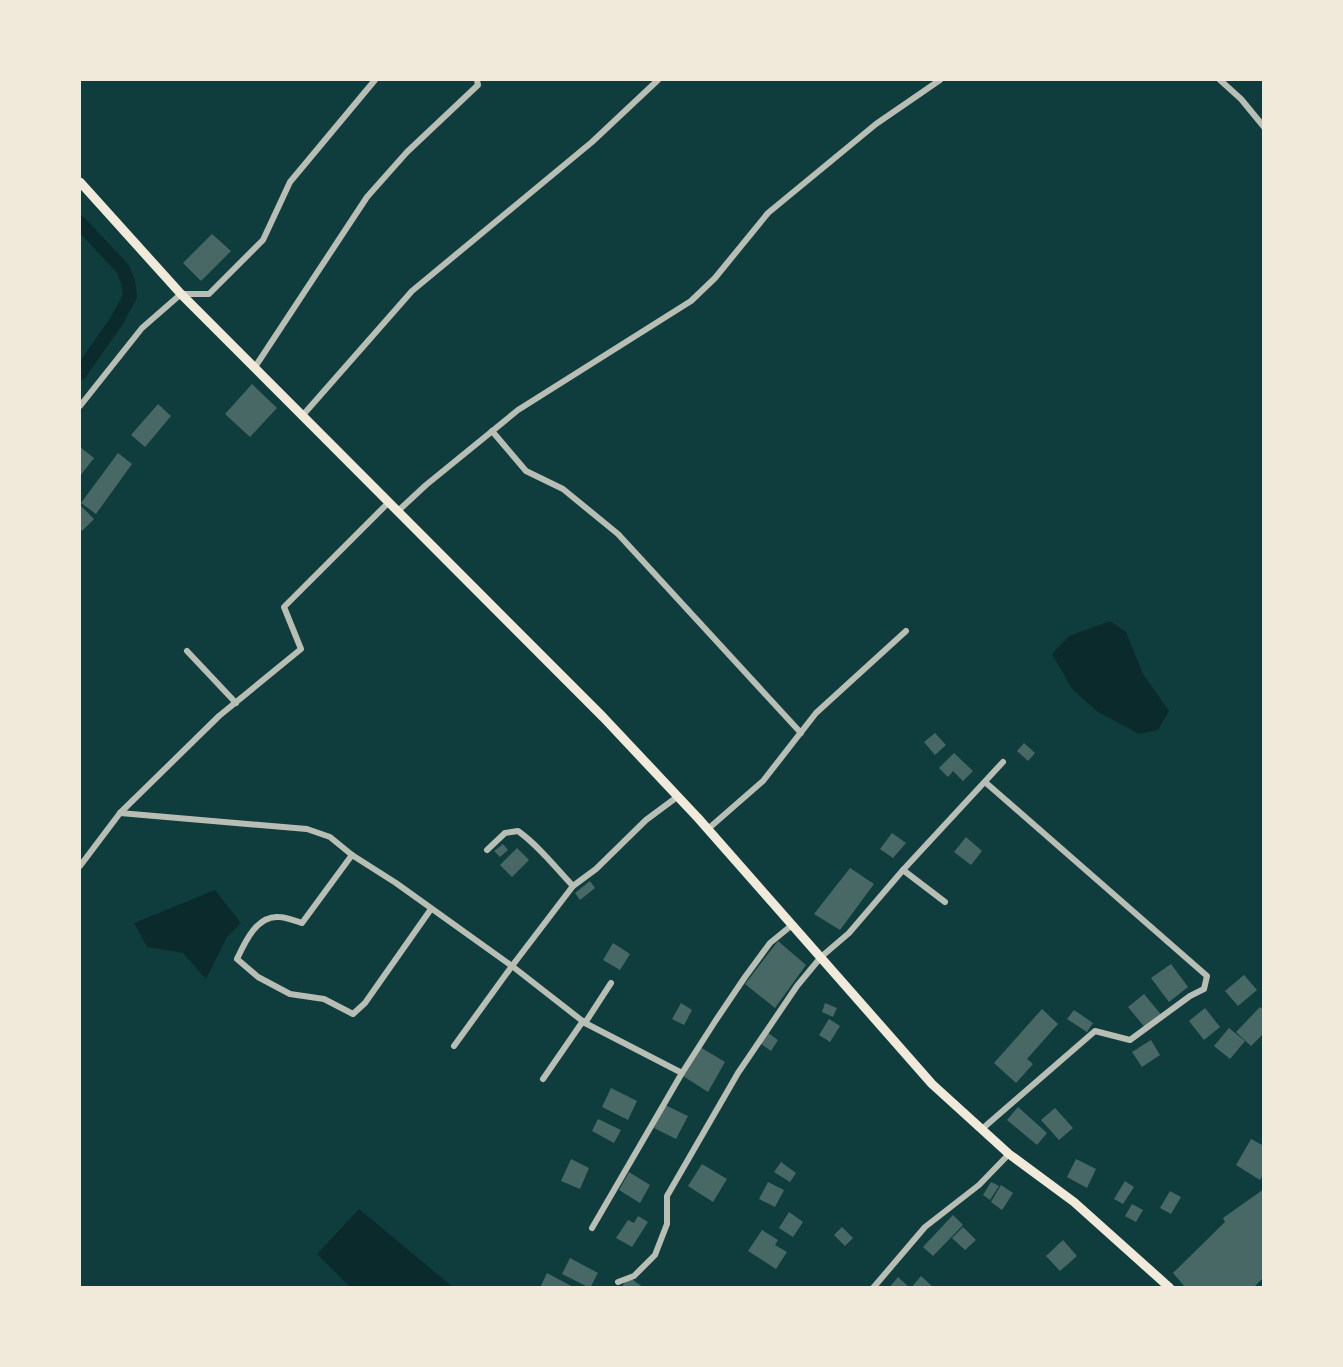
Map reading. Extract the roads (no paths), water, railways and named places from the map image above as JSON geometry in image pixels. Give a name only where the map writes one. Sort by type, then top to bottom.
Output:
[{"type":"main road","points":[[80,182],[182,294],[603,717],[708,829],[932,1084],[1009,1154],[1074,1202],[1170,1287]]},
{"type":"street","points":[[80,406],[142,328],[182,294],[209,294],[263,240],[290,183],[375,80]]},
{"type":"street","points":[[255,367],[367,196],[407,152],[478,85],[477,80]]},
{"type":"street","points":[[303,415],[412,291],[592,142],[658,80]]},
{"type":"street","points":[[398,511],[426,485],[518,410],[692,301],[715,278],[768,213],[876,124],[940,80]]},
{"type":"street","points":[[1220,80],[1241,99],[1263,127]]},
{"type":"street","points":[[492,430],[526,471],[563,489],[624,541],[801,733]]},
{"type":"street","points":[[80,866],[120,813],[236,703],[302,649],[284,607],[389,502]]},
{"type":"street","points":[[708,829],[763,781],[816,713],[906,631]]},
{"type":"street","points":[[187,651],[236,703]]},
{"type":"street","points":[[618,1282],[634,1276],[655,1255],[667,1224],[667,1196],[738,1073],[797,986],[821,957],[849,933],[903,870],[1003,762]]},
{"type":"street","points":[[982,1129],[1095,1031],[1130,1040],[1190,996],[1204,989],[1207,976],[985,782]]},
{"type":"street","points":[[454,1046],[573,886],[596,869],[646,820],[677,797]]},
{"type":"street","points":[[120,813],[307,829],[330,837],[352,855],[512,966],[584,1022],[681,1073]]},
{"type":"street","points":[[487,850],[505,833],[518,831],[534,843],[573,886]]},
{"type":"street","points":[[352,855],[302,923],[278,916],[264,919],[246,940],[237,958],[258,976],[290,994],[324,999],[353,1014],[365,1003],[431,909]]},
{"type":"street","points":[[903,870],[945,902]]},
{"type":"street","points":[[592,1228],[681,1073],[770,943],[792,925]]},
{"type":"street","points":[[543,1079],[611,983]]},
{"type":"street","points":[[873,1287],[925,1227],[979,1185],[1009,1154]]},
{"type":"water","points":[[1110,621],[1126,632],[1143,674],[1169,711],[1158,730],[1139,734],[1098,712],[1072,689],[1052,654],[1069,636]]},
{"type":"water","points":[[215,890],[241,923],[227,937],[206,979],[183,953],[147,947],[134,923]]},
{"type":"water","points":[[359,1209],[453,1287],[350,1287],[317,1254]]},
{"type":"waterway","points":[[80,223],[123,269],[130,296],[116,322],[80,373]]}]
